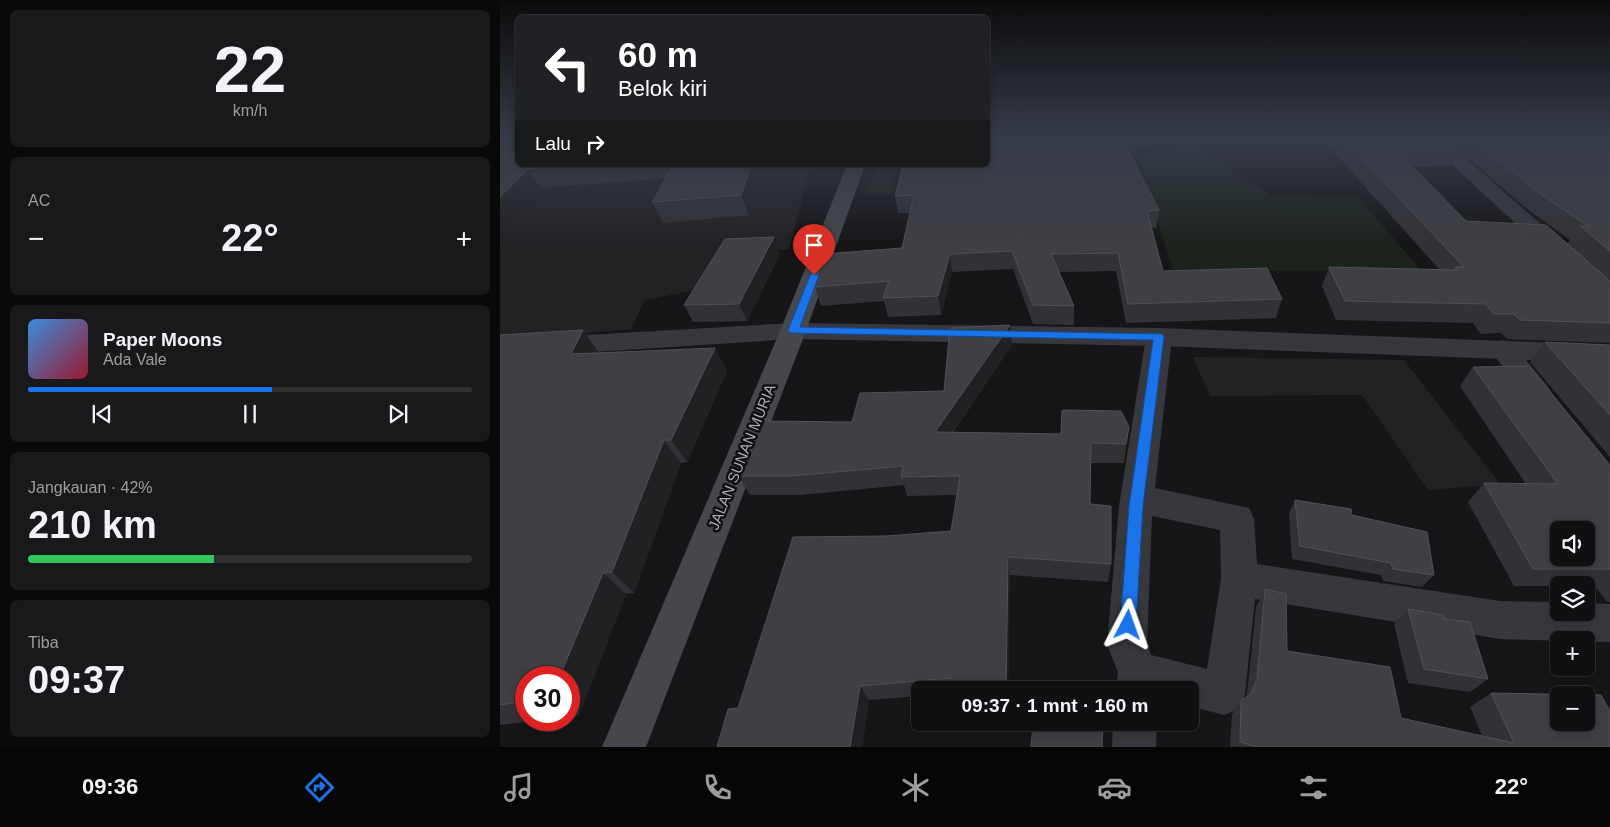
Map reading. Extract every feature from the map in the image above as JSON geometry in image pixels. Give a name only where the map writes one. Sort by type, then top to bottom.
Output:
[{"type":"main road","name":"JALAN SUNAN MURIA","points":[[624,747],[793,330],[852,175]]},
{"type":"street","points":[[1473,175],[1610,298]]},
{"type":"street","points":[[500,349],[793,330],[1159,337],[1610,354]]},
{"type":"street","points":[[1137,681],[1127,645],[1137,499],[1159,337]]},
{"type":"street","points":[[1503,349],[1553,413]]},
{"type":"street","points":[[1137,499],[1237,519],[1239,579],[1224,694],[1199,690]]},
{"type":"street","points":[[1239,579],[1500,620],[1610,623]]},
{"type":"street","points":[[1134,747],[1135,731]]},
{"type":"shaded area","points":[[808,175],[789,249],[726,254],[708,288],[645,300],[631,329],[500,341],[500,176]]},
{"type":"shaded area","points":[[874,175],[896,175],[891,195],[865,195]]},
{"type":"shaded area","points":[[1143,175],[1239,175],[1271,196],[1358,197],[1420,269],[1174,273]]},
{"type":"shaded area","points":[[1193,357],[1404,360],[1500,484],[1428,490],[1362,395],[1210,396]]},
{"type":"building","points":[[500,175],[522,175],[500,197]]},
{"type":"building","points":[[668,175],[748,175],[741,195],[652,202]]},
{"type":"building","points":[[900,175],[1141,175],[1159,210],[1147,211],[1163,271],[1267,268],[1282,299],[1128,304],[1118,253],[1051,254],[1074,306],[1033,305],[1012,251],[950,254],[938,296],[883,298],[889,281],[815,287],[823,254],[902,248],[914,195],[895,196]]},
{"type":"building","points":[[1377,175],[1421,175],[1466,221],[1546,225],[1610,281],[1610,323],[1520,320],[1514,314],[1494,314],[1485,304],[1345,301],[1329,267],[1457,270],[1455,267],[1464,267]]},
{"type":"building","points":[[1517,175],[1610,175],[1610,251],[1580,226],[1589,227],[1536,191]]},
{"type":"building","points":[[774,237],[739,304],[684,305],[725,239]]},
{"type":"building","points":[[1010,325],[935,432],[1061,434],[1062,410],[1121,411],[1129,427],[1126,444],[1091,443],[1090,504],[1111,506],[1111,564],[1008,557],[1006,681],[951,681],[951,678],[860,686],[850,747],[717,747],[728,709],[738,708],[793,537],[886,536],[951,531],[960,476],[901,477],[903,466],[791,476],[738,476],[763,421],[852,422],[860,393],[944,391],[950,328]]},
{"type":"building","points":[[583,330],[571,354],[715,348],[671,440],[664,440],[612,572],[603,573],[564,666],[515,666],[515,703],[500,705],[500,335]]},
{"type":"building","points":[[1545,342],[1610,345],[1610,415]]},
{"type":"building","points":[[1529,366],[1610,465],[1610,569],[1533,569],[1484,483],[1558,484],[1473,367]]},
{"type":"building","points":[[1295,500],[1351,509],[1352,515],[1427,532],[1434,575],[1393,569],[1391,563],[1300,546]]},
{"type":"building","points":[[1265,589],[1286,594],[1287,651],[1390,667],[1401,718],[1514,743],[1491,693],[1550,694],[1550,731],[1595,731],[1595,695],[1601,695],[1610,711],[1610,747],[1257,747],[1240,742],[1241,700],[1250,695],[1257,679]]},
{"type":"building","points":[[1408,609],[1443,615],[1444,619],[1470,622],[1488,679],[1424,669]]},
{"type":"building","points":[[1032,731],[1103,731],[1102,747],[1031,747]]},
{"type":"route","points":[[814,275],[793,330],[1159,337],[1136,506],[1128,625]]}]
